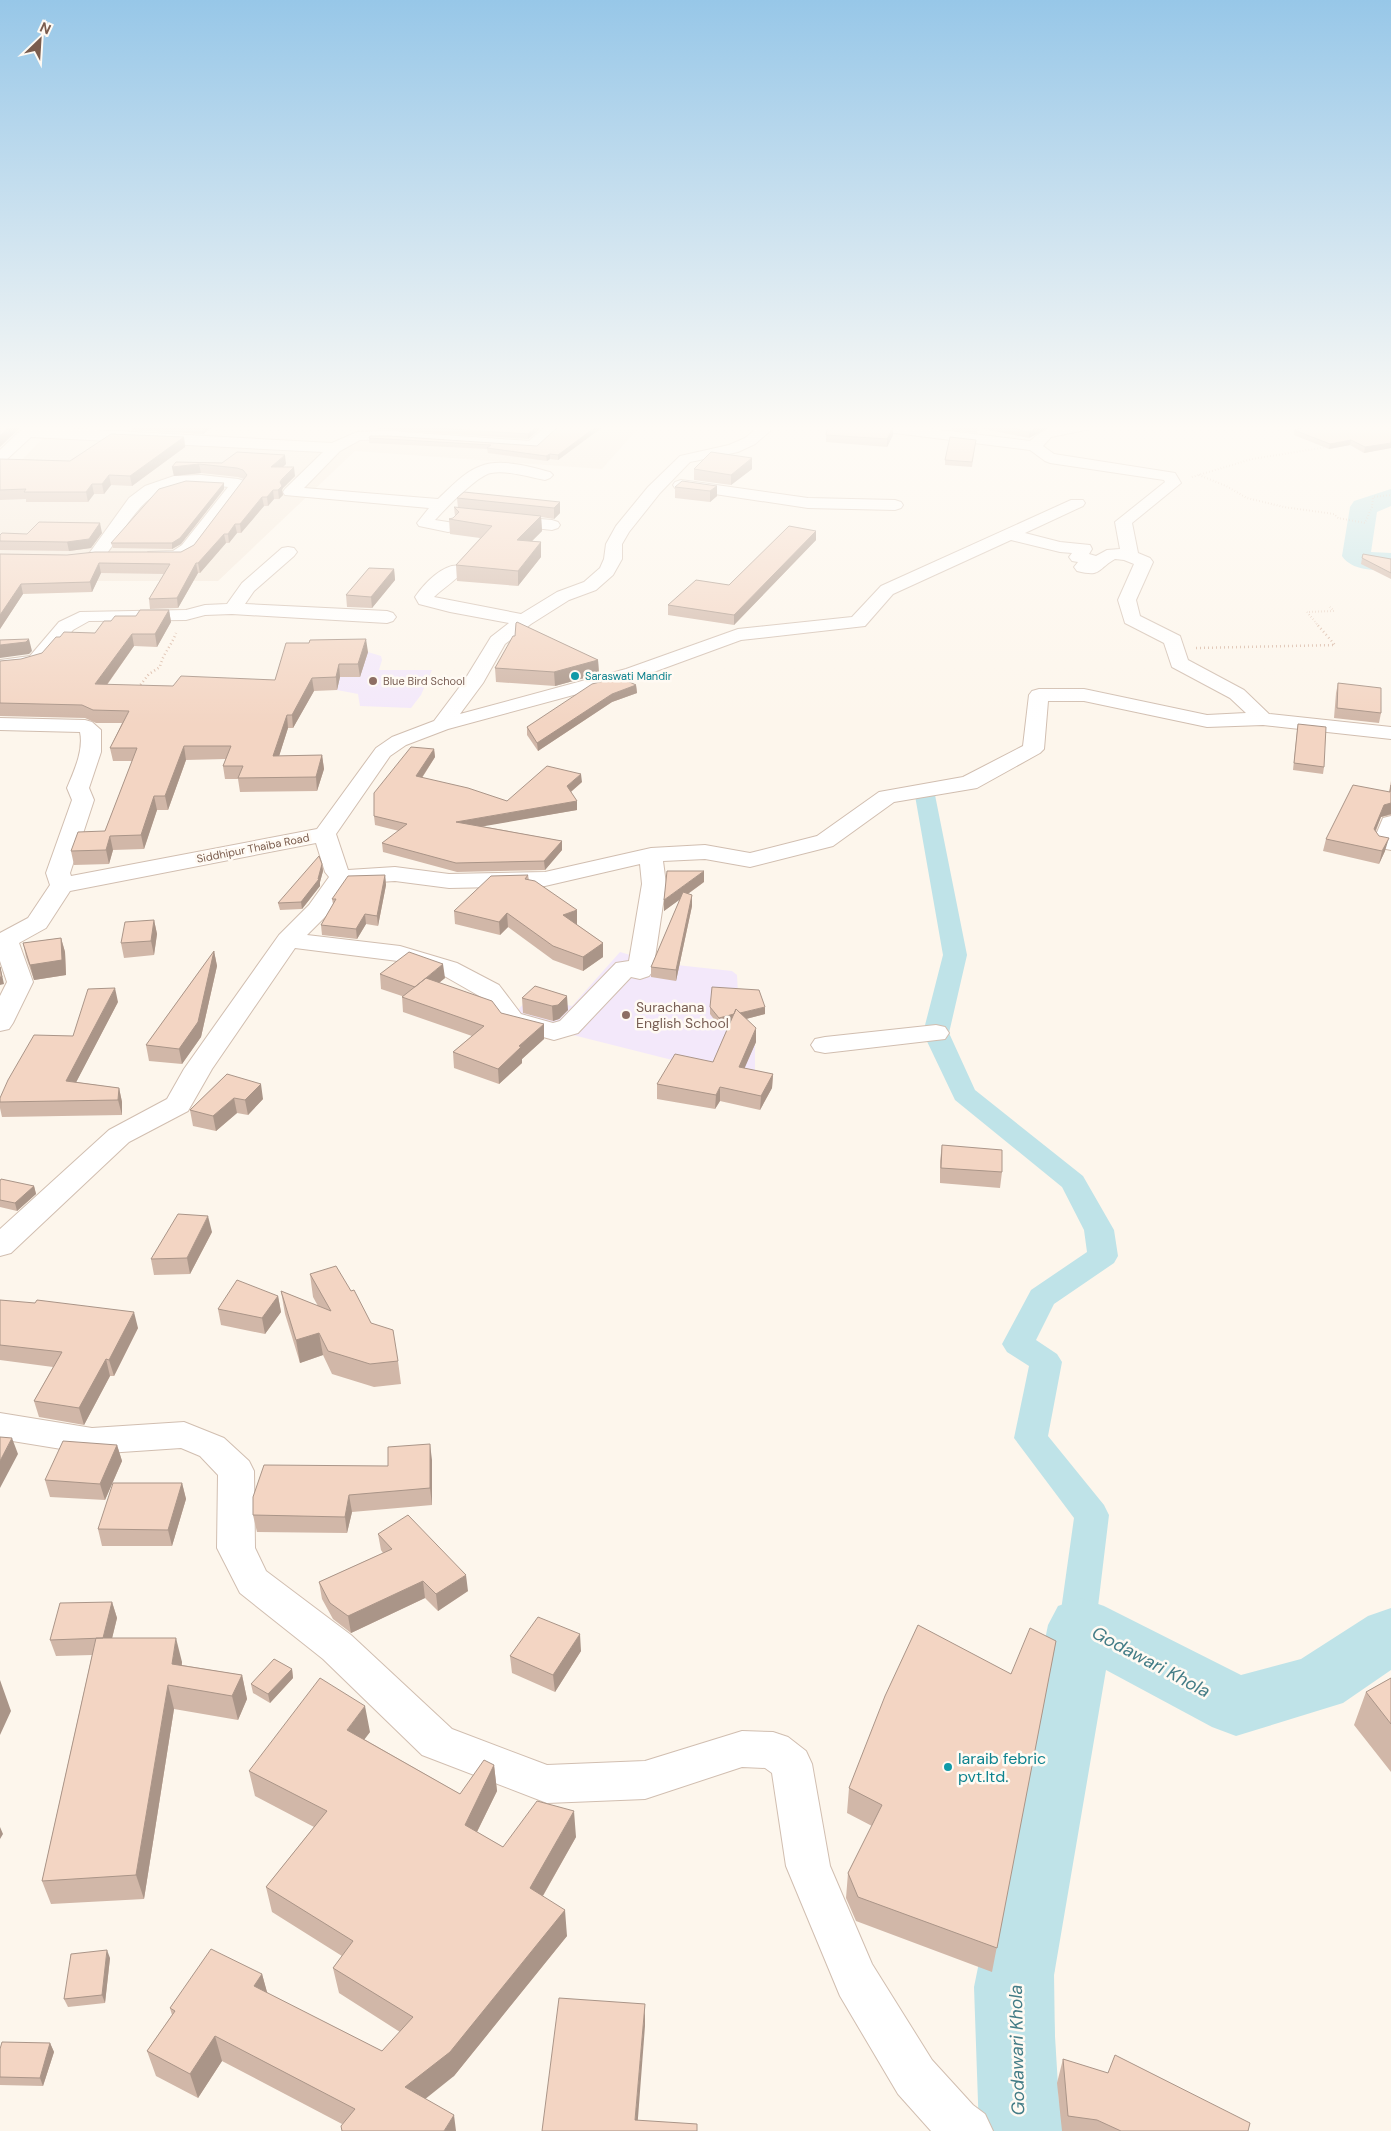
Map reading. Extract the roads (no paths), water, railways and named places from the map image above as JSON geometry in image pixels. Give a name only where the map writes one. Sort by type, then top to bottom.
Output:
[{"type":"street","points":[[97,555],[119,525]]},
{"type":"street","points":[[134,556],[176,556],[188,549],[206,525]]},
{"type":"street","points":[[436,525],[448,528]]},
{"type":"street","points":[[441,725],[473,683],[498,641],[524,620],[563,596],[590,586],[607,571],[613,559],[614,544],[626,525]]},
{"type":"street","name":"Siddhipur Thaiba Road","points":[[62,885],[325,834],[383,752],[399,740],[441,725],[633,673],[738,635],[858,622],[887,590],[1031,525]]},
{"type":"street","points":[[1124,525],[1130,556]]},
{"type":"street","points":[[1012,535],[1060,547],[1084,549],[1078,558],[1091,560],[1083,566],[1092,569],[1106,556],[1118,552],[1144,562],[1126,600],[1132,619],[1173,640],[1179,662],[1237,694],[1263,719]]},
{"type":"street","points":[[232,609],[248,587],[288,552]]},
{"type":"street","points":[[78,557],[115,555]]},
{"type":"street","points":[[455,570],[438,582],[424,597],[425,600],[450,607],[524,620]]},
{"type":"street","points":[[0,666],[24,664],[36,660],[66,626],[86,616],[186,616],[205,610],[232,609],[387,617]]},
{"type":"street","points":[[341,877],[395,874],[449,881],[545,879],[651,855],[705,852],[750,860],[825,841],[887,797],[969,783],[1033,749],[1039,695],[1084,695],[1207,721],[1263,719],[1391,733]]},
{"type":"street","points":[[0,724],[85,726],[91,730],[92,736],[86,769],[78,788],[83,800],[58,873],[62,885],[37,924],[3,942],[20,982],[0,1023]]},
{"type":"street","points":[[1391,823],[1384,842],[1391,843]]},
{"type":"street","points":[[325,834],[337,872],[341,877]]},
{"type":"street","points":[[288,940],[400,954],[448,968],[490,991],[512,1020],[554,1032],[569,1027],[625,968],[640,970],[654,884],[651,855]]},
{"type":"street","points":[[0,1246],[118,1136],[178,1105],[198,1069],[288,940],[318,910],[341,877]]},
{"type":"street","points":[[825,1045],[936,1033]]},
{"type":"street","points":[[0,1426],[92,1441],[184,1435],[212,1447],[236,1471],[236,1548],[253,1582],[337,1647],[437,1742],[547,1784],[645,1780],[742,1749],[773,1750],[791,1764],[808,1866],[856,1980],[915,2077],[956,2122],[968,2131]]},
{"type":"waterway","name":"Godawari Khola","points":[[1361,525],[1356,556],[1368,561],[1391,562]]},
{"type":"waterway","points":[[924,790],[955,955],[936,1033],[964,1094],[1073,1182],[1099,1230],[1103,1256],[1042,1297],[1018,1344],[1046,1362],[1031,1438],[1092,1515],[1032,1973],[1033,2113]]},
{"type":"waterway","name":"Godawari Khola","points":[[1030,2131],[1019,2128],[1013,1987],[1081,1625],[1236,1706],[1319,1683],[1391,1635]]},
{"type":"place","name":"Saraswati Mandir","points":[[575,676]]},
{"type":"place","name":"Blue Bird School","points":[[373,681]]},
{"type":"place","name":"Surachana English School","points":[[626,1015]]},
{"type":"place","name":"laraib febric pvt.ltd.","points":[[948,1767]]}]
